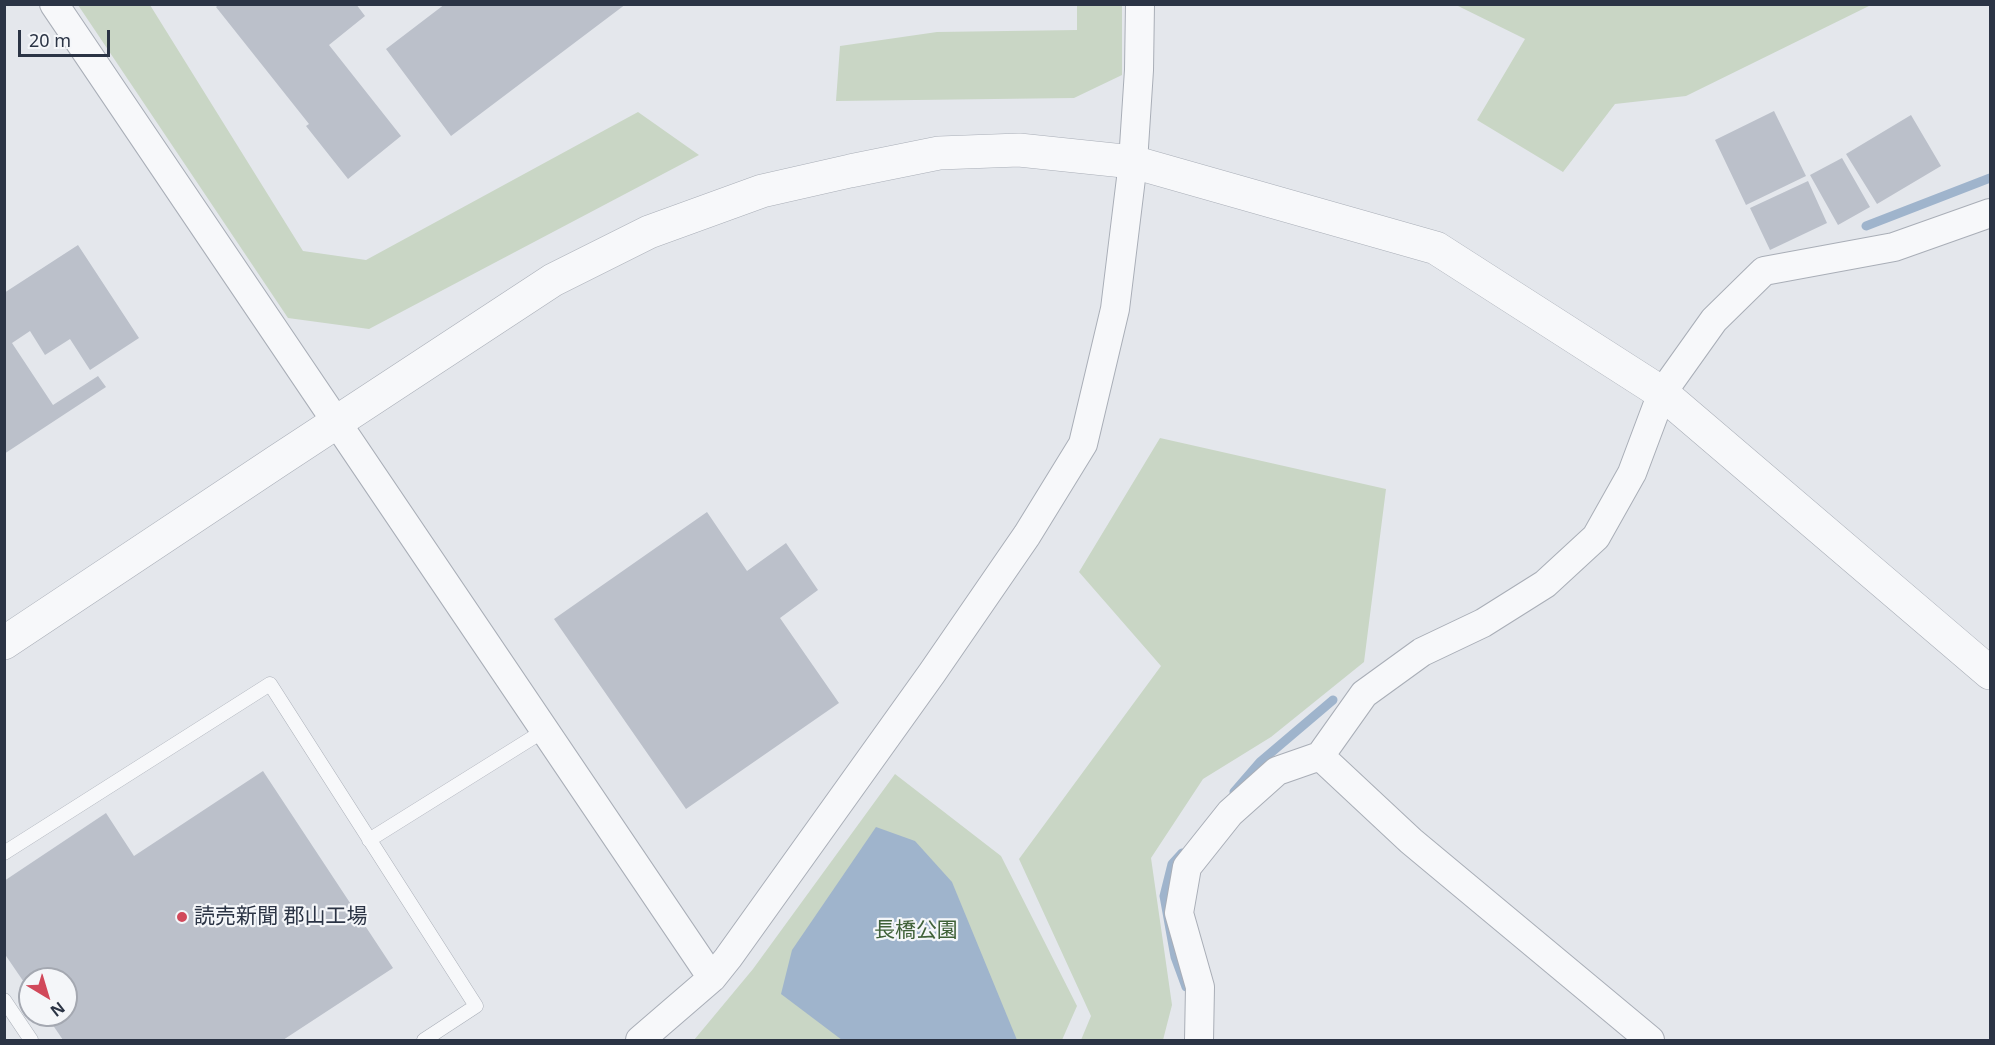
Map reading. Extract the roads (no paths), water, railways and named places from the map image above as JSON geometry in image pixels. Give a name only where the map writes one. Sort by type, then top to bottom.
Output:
[{"type":"street","points":[[54,4],[712,978]]},
{"type":"street","points":[[640,1041],[712,978],[728,958],[932,674],[1027,535],[1083,444],[1115,309],[1133,162],[1139,70],[1140,4]]},
{"type":"street","points":[[4,643],[553,280],[649,232],[762,191],[850,171],[939,153],[1019,150],[1133,162],[1436,248],[1662,393],[1990,673]]},
{"type":"street","points":[[1199,1041],[1200,987],[1179,913],[1187,867],[1230,813],[1277,771],[1320,756],[1364,694],[1422,652],[1483,623],[1545,584],[1596,537],[1632,473],[1662,393],[1714,320],[1764,271],[1894,247],[1990,213]]},
{"type":"street","points":[[1320,756],[1411,841],[1650,1040]]},
{"type":"lane","points":[[4,854],[270,684],[476,1006],[424,1041]]},
{"type":"lane","points":[[369,840],[545,730]]},
{"type":"lane","points":[[4,1000],[32,1041]]},
{"type":"water","points":[[876,827],[915,841],[952,882],[1017,1040],[842,1040],[781,994],[792,950]]},
{"type":"waterway","points":[[1866,226],[1990,178]]},
{"type":"waterway","points":[[1234,792],[1260,762],[1333,700]]},
{"type":"waterway","points":[[1182,853],[1172,864],[1164,896],[1175,957],[1186,987]]},
{"type":"place","name":"読売新聞 郡山工場","points":[[182,917]]},
{"type":"park label","name":"長橋公園","points":[[916,931]]}]
